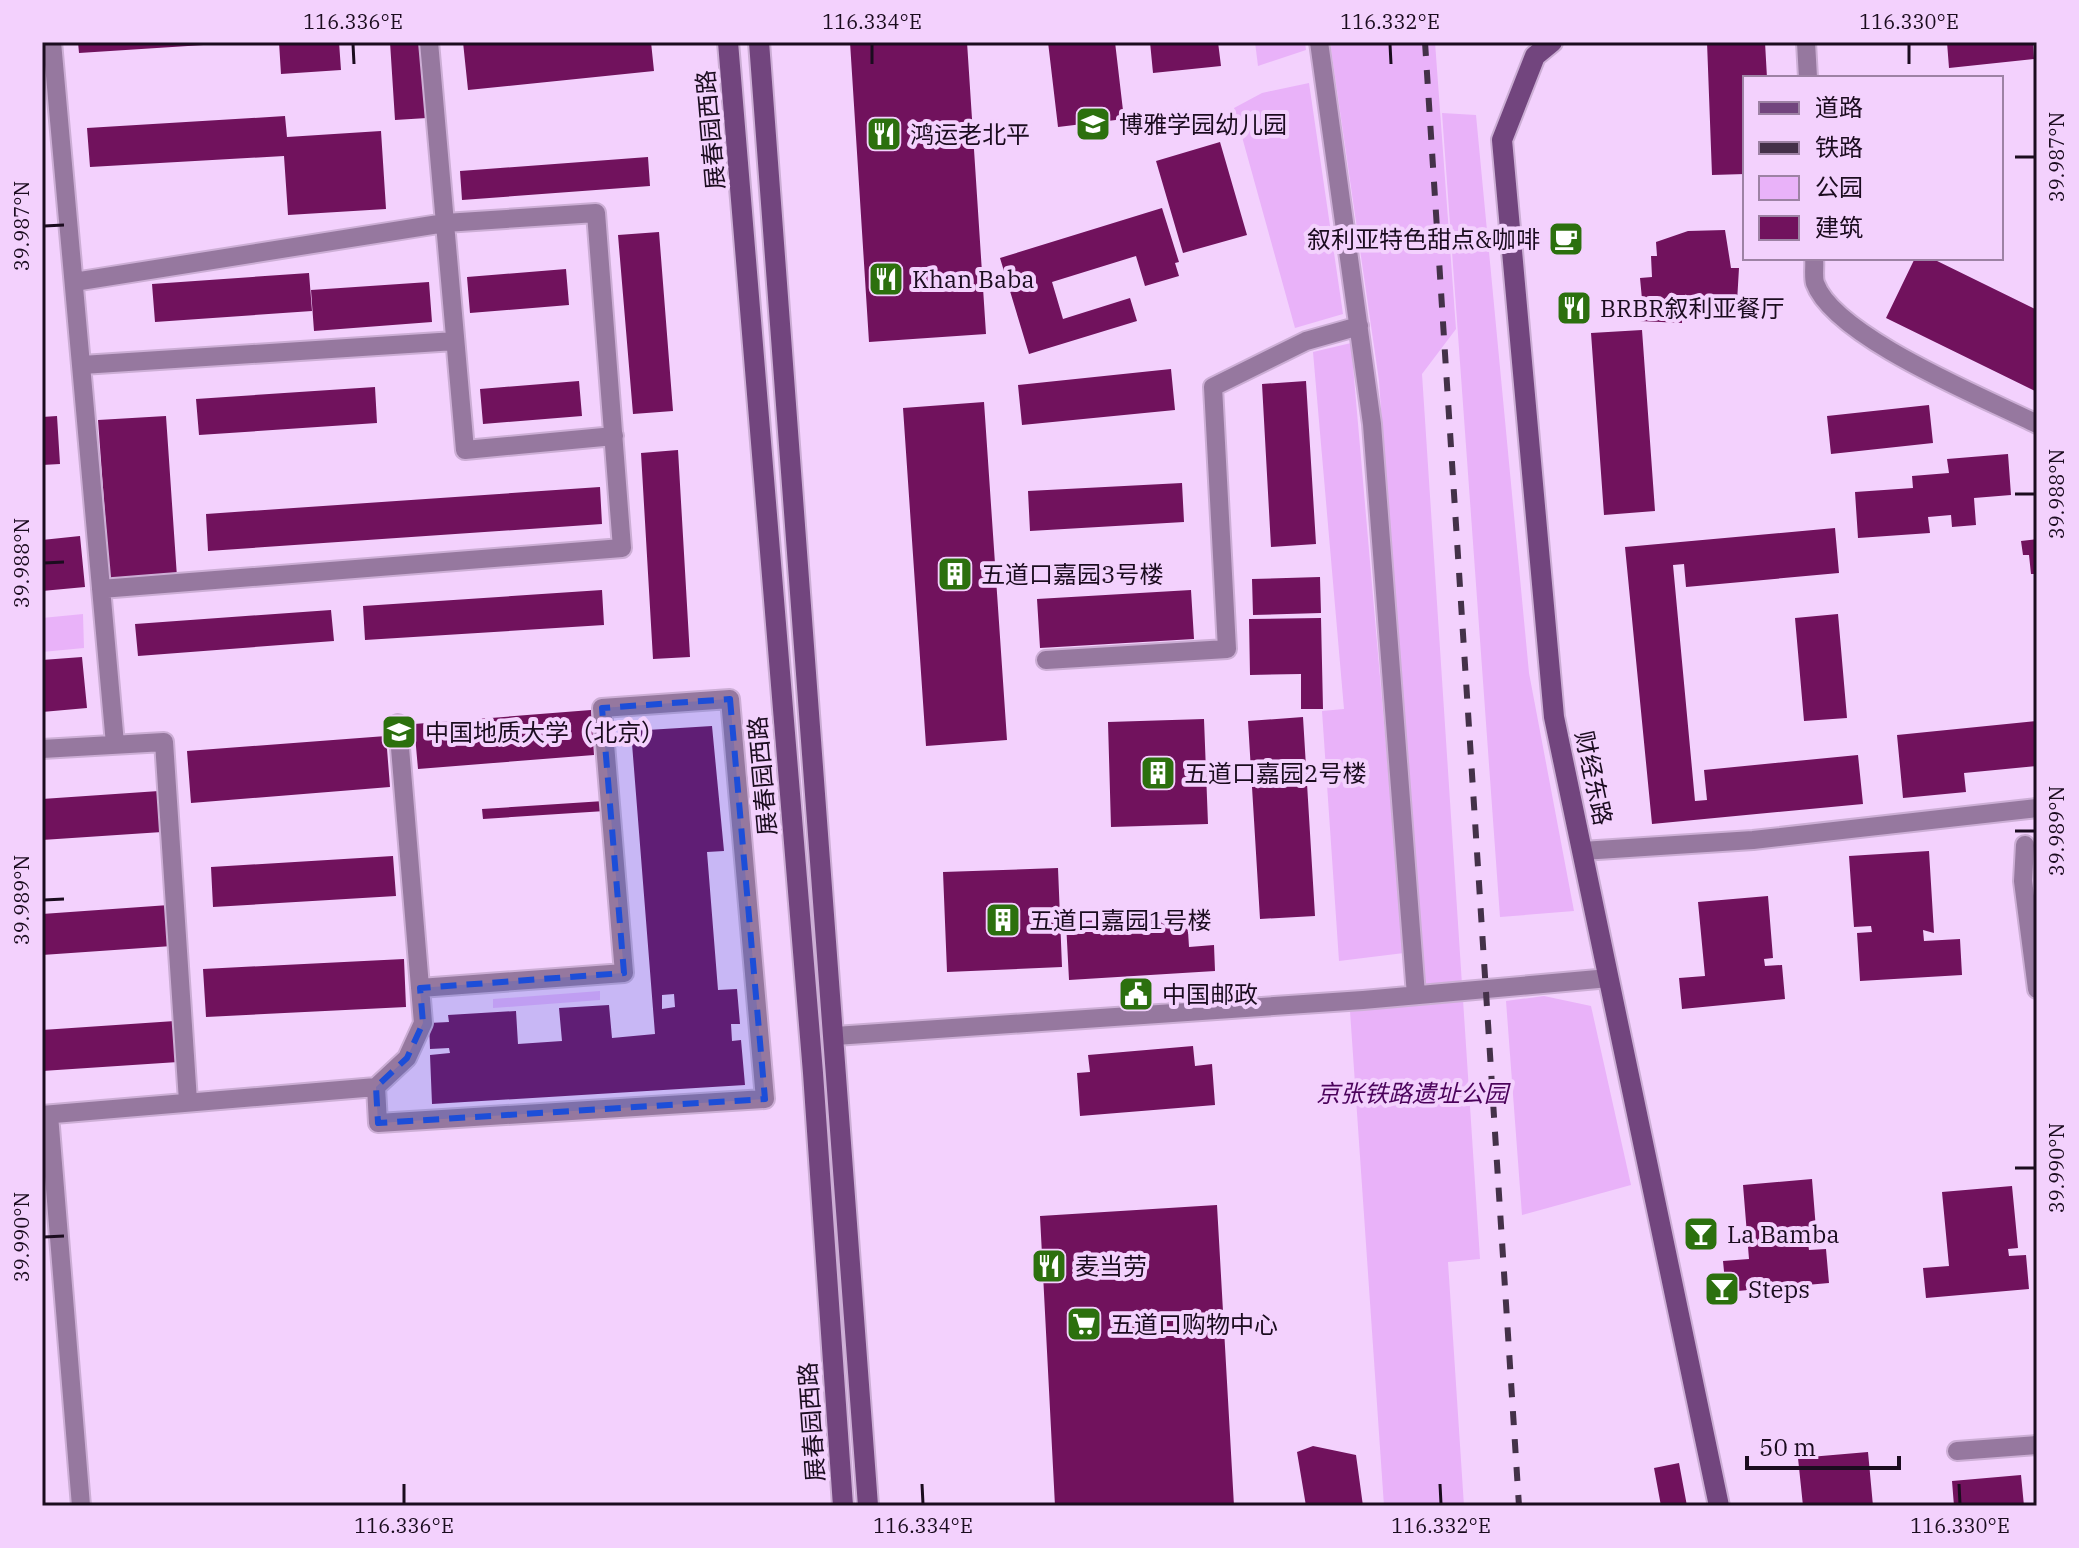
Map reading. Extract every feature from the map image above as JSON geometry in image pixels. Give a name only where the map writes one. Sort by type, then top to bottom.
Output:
[{"type":"main road","name":"展春园西路","points":[[728,42],[813,1073],[843,1506]]},
{"type":"main road","points":[[759,42],[868,1506]]},
{"type":"main road","name":"财经东路","points":[[1552,42],[1535,56],[1502,140],[1554,717],[1719,1506]]},
{"type":"street","points":[[52,42],[115,744]]},
{"type":"street","points":[[429,42],[465,450],[614,436]]},
{"type":"street","points":[[1319,42],[1372,424],[1416,995]]},
{"type":"street","points":[[1806,42],[1808,76]]},
{"type":"street","points":[[74,282],[445,223],[596,213],[622,548],[101,589]]},
{"type":"street","points":[[1814,260],[1815,283],[1831,306],[1869,339],[2037,424]]},
{"type":"street","points":[[1046,660],[1227,649],[1213,387],[1306,341],[1359,326]]},
{"type":"street","points":[[82,365],[455,341]]},
{"type":"street","points":[[376,1087],[378,1123],[765,1099],[730,699],[602,708],[624,973],[420,988]]},
{"type":"street","points":[[81,1506],[45,1115],[376,1087],[407,1058],[423,1023],[398,724]]},
{"type":"street","points":[[42,749],[164,742],[188,1101]]},
{"type":"street","points":[[1582,851],[1753,840],[2037,808]]},
{"type":"street","points":[[2025,845],[2023,881],[2037,989]]},
{"type":"street","points":[[835,1036],[1416,995],[1609,978]]},
{"type":"street","points":[[1957,1451],[2037,1445]]},
{"type":"highlighted area","points":[[730,699],[765,1099],[378,1123],[376,1087],[407,1058],[423,1023],[420,988],[624,973],[602,708]]},
{"type":"green space","points":[[1255,42],[1305,42],[1306,50],[1258,66]]},
{"type":"green space","name":"京张铁路遗址公园","points":[[1330,42],[1435,42],[1456,329],[1422,374],[1480,1259],[1448,1262],[1464,1506],[1384,1506],[1350,1011],[1423,1005],[1379,381]]},
{"type":"green space","points":[[1309,83],[1343,314],[1295,328],[1234,108],[1262,93]]},
{"type":"green space","points":[[1442,113],[1476,115],[1529,673],[1574,911],[1500,917]]},
{"type":"green space","points":[[1351,343],[1404,953],[1339,961],[1322,711],[1344,709],[1313,352]]},
{"type":"green space","points":[[83,614],[84,648],[42,652],[42,618]]},
{"type":"green space","points":[[600,991],[600,1000],[493,1008],[493,999]]},
{"type":"green space","points":[[1544,996],[1591,1006],[1631,1185],[1522,1215],[1506,1001]]},
{"type":"building","points":[[78,42],[219,42],[219,44],[79,53]]},
{"type":"building","points":[[279,42],[339,42],[341,70],[281,74]]},
{"type":"building","points":[[390,42],[422,42],[427,118],[395,120]]},
{"type":"building","points":[[463,42],[651,42],[654,71],[468,90]]},
{"type":"building","points":[[850,42],[967,42],[986,334],[869,342]]},
{"type":"building","points":[[1048,42],[1115,42],[1124,119],[1058,127]]},
{"type":"building","points":[[1150,42],[1218,42],[1221,66],[1153,73]]},
{"type":"building","points":[[1707,42],[1765,42],[1767,76],[1743,76],[1743,174],[1712,175]]},
{"type":"building","points":[[1947,42],[2033,42],[2034,59],[1949,68]]},
{"type":"building","points":[[285,116],[287,137],[381,131],[386,209],[288,215],[284,156],[90,167],[87,128]]},
{"type":"building","points":[[1220,142],[1247,235],[1183,253],[1156,161]]},
{"type":"building","points":[[648,157],[650,186],[462,200],[460,171]]},
{"type":"building","points":[[1162,208],[1179,262],[1175,263],[1179,276],[1145,286],[1136,256],[1052,282],[1063,319],[1130,298],[1137,321],[1029,354],[1000,258]]},
{"type":"building","points":[[1725,230],[1731,268],[1739,268],[1737,302],[1741,302],[1741,311],[1726,312],[1726,320],[1706,321],[1705,313],[1682,314],[1682,323],[1640,321],[1639,309],[1648,308],[1648,299],[1642,299],[1640,278],[1652,277],[1651,256],[1657,256],[1656,242],[1688,231]]},
{"type":"building","points":[[659,232],[673,411],[633,414],[618,235]]},
{"type":"building","points":[[1914,260],[1935,260],[2037,310],[2037,392],[1886,318]]},
{"type":"building","points":[[566,269],[569,305],[470,313],[467,277]]},
{"type":"building","points":[[309,273],[312,311],[155,322],[152,284]]},
{"type":"building","points":[[429,282],[432,322],[314,331],[311,290]]},
{"type":"building","points":[[1642,330],[1655,511],[1604,515],[1591,333]]},
{"type":"building","points":[[1171,369],[1175,410],[1022,425],[1018,385]]},
{"type":"building","points":[[579,381],[582,416],[483,424],[480,389]]},
{"type":"building","points":[[1306,381],[1316,544],[1271,547],[1262,384]]},
{"type":"building","points":[[375,387],[377,423],[199,435],[196,399]]},
{"type":"building","name":"五道口嘉园3号楼","points":[[984,402],[1007,740],[926,746],[903,408]]},
{"type":"building","points":[[1929,405],[1933,443],[1831,454],[1827,416]]},
{"type":"building","points":[[57,416],[60,464],[42,465],[42,417]]},
{"type":"building","points":[[166,416],[177,577],[110,582],[98,420]]},
{"type":"building","points":[[678,450],[690,657],[653,659],[641,453]]},
{"type":"building","points":[[2008,454],[2011,495],[1974,498],[1976,525],[1952,527],[1951,515],[1928,517],[1930,533],[1858,538],[1855,492],[1913,488],[1912,476],[1949,473],[1947,459]]},
{"type":"building","points":[[1182,483],[1184,522],[1030,531],[1028,491]]},
{"type":"building","points":[[600,487],[602,524],[208,551],[206,514]]},
{"type":"building","points":[[1835,528],[1839,573],[1686,587],[1684,564],[1673,565],[1695,801],[1707,800],[1704,770],[1858,755],[1863,804],[1652,824],[1625,547]]},
{"type":"building","points":[[80,536],[85,587],[42,591],[42,540]]},
{"type":"building","points":[[2037,539],[2037,574],[2031,574],[2029,555],[2023,555],[2021,541]]},
{"type":"building","points":[[1320,577],[1321,613],[1253,615],[1252,579]]},
{"type":"building","points":[[602,590],[604,625],[365,640],[363,606]]},
{"type":"building","points":[[1191,590],[1194,639],[1040,648],[1037,599]]},
{"type":"building","points":[[331,610],[334,641],[138,656],[135,624]]},
{"type":"building","points":[[1838,614],[1847,718],[1804,721],[1795,618]]},
{"type":"building","points":[[1321,618],[1323,709],[1301,709],[1301,674],[1250,675],[1249,619]]},
{"type":"building","points":[[82,657],[87,708],[42,712],[42,660]]},
{"type":"building","points":[[591,710],[594,755],[418,769],[414,724]]},
{"type":"building","points":[[1303,717],[1315,916],[1260,919],[1248,721]]},
{"type":"building","name":"五道口嘉园2号楼","points":[[1204,719],[1208,824],[1111,827],[1108,722]]},
{"type":"building","points":[[2037,721],[2037,766],[1964,773],[1966,792],[1903,798],[1897,735]]},
{"type":"building","points":[[712,726],[724,851],[707,852],[718,990],[737,989],[740,1024],[731,1024],[732,1041],[741,1040],[745,1085],[432,1104],[430,1055],[450,1053],[449,1048],[430,1049],[429,1023],[449,1022],[448,1015],[516,1011],[518,1044],[562,1041],[559,1008],[609,1005],[612,1038],[655,1034],[631,731]],"holes":[[[674,994],[675,1007],[662,1009],[662,995]]]},
{"type":"building","points":[[386,736],[390,787],[191,803],[187,751]]},
{"type":"building","points":[[159,791],[162,832],[42,840],[42,799]]},
{"type":"building","points":[[604,801],[605,811],[483,819],[482,809]]},
{"type":"building","points":[[1929,851],[1934,933],[1923,930],[1924,941],[1960,939],[1962,975],[1860,981],[1857,933],[1872,932],[1871,926],[1854,927],[1849,856]]},
{"type":"building","points":[[393,856],[396,896],[213,907],[211,867]]},
{"type":"building","name":"五道口嘉园1号楼","points":[[1058,868],[1062,967],[947,972],[943,872]]},
{"type":"building","points":[[1768,896],[1773,958],[1764,959],[1765,966],[1782,965],[1785,999],[1682,1009],[1679,978],[1705,976],[1698,902]]},
{"type":"building","points":[[169,905],[172,946],[42,955],[42,914]]},
{"type":"building","points":[[1187,915],[1189,947],[1214,945],[1215,971],[1069,980],[1066,922]]},
{"type":"building","points":[[404,959],[406,1007],[206,1017],[203,969]]},
{"type":"building","points":[[175,1021],[178,1062],[42,1071],[42,1030]]},
{"type":"building","points":[[1193,1046],[1195,1066],[1212,1064],[1215,1105],[1080,1116],[1077,1073],[1090,1072],[1088,1055]]},
{"type":"building","points":[[1812,1179],[1817,1242],[1808,1243],[1809,1250],[1826,1249],[1829,1283],[1726,1292],[1723,1261],[1749,1259],[1743,1185]]},
{"type":"building","points":[[2012,1186],[2018,1248],[2008,1249],[2009,1256],[2026,1255],[2029,1289],[1926,1298],[1923,1268],[1949,1266],[1942,1192]]},
{"type":"building","points":[[1217,1205],[1234,1506],[1055,1506],[1040,1216]]},
{"type":"building","points":[[1313,1446],[1356,1455],[1363,1506],[1306,1506],[1297,1452]]},
{"type":"building","points":[[1868,1452],[1873,1506],[1803,1506],[1798,1458]]},
{"type":"building","points":[[1679,1463],[1687,1506],[1661,1506],[1654,1468]]},
{"type":"building","points":[[2021,1475],[2024,1506],[1954,1506],[1952,1481]]},
{"type":"railway","points":[[1425,42],[1519,1506]]},
{"type":"place","name":"博雅学园幼儿园","points":[[1093,124]]},
{"type":"place","name":"鸿运老北平","points":[[884,134]]},
{"type":"place","name":"叙利亚特色甜点&咖啡","points":[[1566,239]]},
{"type":"place","name":"Khan Baba","points":[[886,279]]},
{"type":"place","name":"BRBR叙利亚餐厅","points":[[1574,308]]},
{"type":"place","name":"五道口嘉园3号楼","points":[[955,574]]},
{"type":"place","name":"中国地质大学（北京）","points":[[399,732]]},
{"type":"place","name":"五道口嘉园2号楼","points":[[1158,773]]},
{"type":"place","name":"五道口嘉园1号楼","points":[[1003,920]]},
{"type":"place","name":"中国邮政","points":[[1136,994]]},
{"type":"place","name":"La Bamba","points":[[1701,1234]]},
{"type":"place","name":"麦当劳","points":[[1049,1266]]},
{"type":"place","name":"Steps","points":[[1722,1289]]},
{"type":"place","name":"五道口购物中心","points":[[1084,1324]]}]
